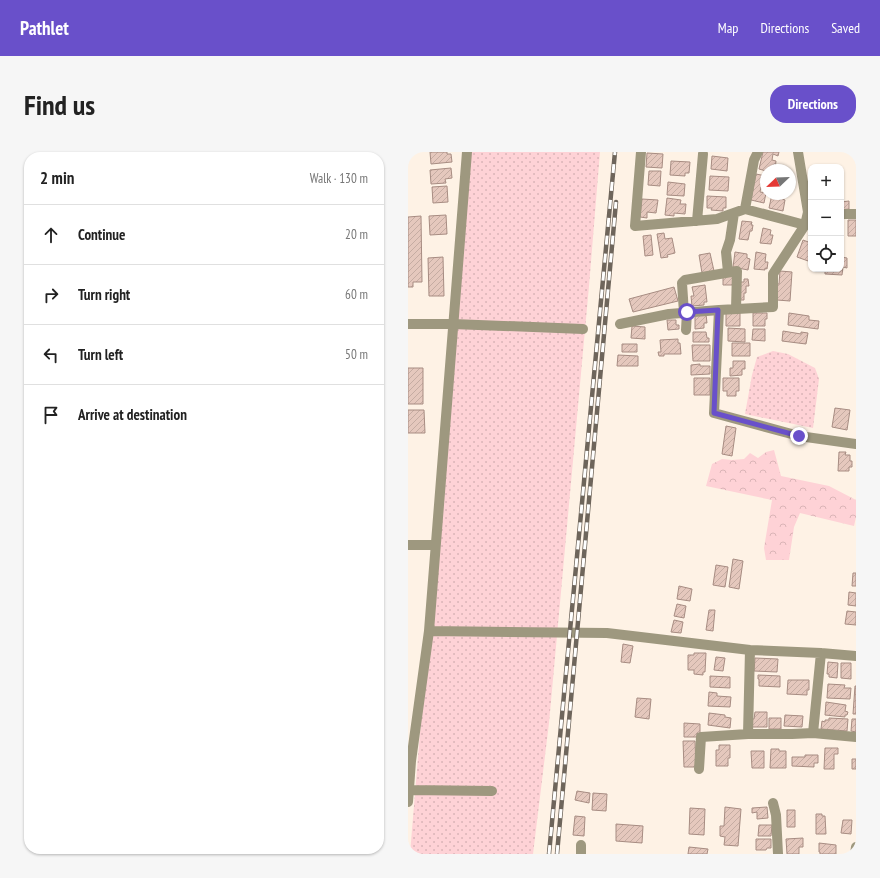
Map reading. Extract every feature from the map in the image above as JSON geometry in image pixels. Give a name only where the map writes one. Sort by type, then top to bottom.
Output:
[{"type":"street","points":[[408,802],[410,761],[429,631],[468,152]]},
{"type":"street","points":[[641,152],[635,226],[717,219],[745,209],[805,225]]},
{"type":"street","points":[[745,209],[754,160],[758,152]]},
{"type":"street","points":[[620,324],[670,314],[773,307],[773,274],[805,225],[808,212],[798,152]]},
{"type":"street","points":[[697,220],[703,154]]},
{"type":"street","points":[[728,272],[726,252],[730,240],[734,213]]},
{"type":"street","points":[[844,214],[856,214]]},
{"type":"street","points":[[686,330],[686,313],[682,282],[685,280],[737,271],[736,309]]},
{"type":"street","points":[[718,310],[714,413],[799,436],[856,444]]},
{"type":"street","points":[[408,324],[453,324],[583,329]]},
{"type":"street","points":[[408,545],[435,545]]},
{"type":"street","points":[[429,631],[607,633],[750,650],[856,656]]},
{"type":"street","points":[[748,734],[750,650]]},
{"type":"street","points":[[813,733],[821,653]]},
{"type":"street","points":[[698,769],[701,737],[748,734],[813,733],[856,737]]},
{"type":"street","points":[[409,790],[492,791]]},
{"type":"street","points":[[773,803],[776,815],[778,854]]},
{"type":"street","points":[[855,854],[856,847]]},
{"type":"green space","points":[[468,152],[600,152],[549,723],[533,854],[410,854]]},
{"type":"green space","points":[[773,351],[788,354],[815,368],[819,379],[813,428],[745,414],[757,357]]},
{"type":"green space","points":[[774,450],[781,476],[829,486],[856,500],[856,517],[854,526],[800,513],[794,527],[789,560],[766,560],[764,548],[772,500],[706,486],[712,464],[722,459],[744,459],[750,453],[758,458],[766,452]]},
{"type":"building","points":[[430,152],[447,152],[447,154],[451,154],[452,162],[431,164]]},
{"type":"building","points":[[763,152],[779,152],[778,156],[773,154],[772,160],[776,161],[776,164],[760,164]]},
{"type":"building","points":[[647,153],[663,154],[662,168],[646,167]]},
{"type":"building","points":[[712,156],[728,158],[727,171],[711,169]]},
{"type":"building","points":[[671,161],[690,162],[689,173],[685,173],[685,176],[670,175]]},
{"type":"building","points":[[451,168],[452,178],[445,179],[446,183],[431,184],[430,170]]},
{"type":"building","points":[[649,171],[661,171],[660,186],[648,185]]},
{"type":"building","points":[[756,174],[760,175],[760,200],[765,200],[764,203],[751,200]]},
{"type":"building","points":[[710,176],[729,177],[728,191],[709,190]]},
{"type":"building","points":[[668,182],[685,184],[684,196],[667,195]]},
{"type":"building","points":[[447,186],[448,202],[433,203],[432,187]]},
{"type":"building","points":[[707,196],[726,197],[726,208],[723,208],[723,211],[711,210],[712,208],[707,208]]},
{"type":"building","points":[[667,198],[681,200],[680,204],[686,204],[685,214],[674,213],[674,216],[665,215]]},
{"type":"building","points":[[642,199],[658,200],[656,213],[647,212],[647,218],[640,217]]},
{"type":"building","points":[[771,200],[785,200],[783,211],[769,208]]},
{"type":"building","points":[[849,201],[849,209],[844,210],[844,202]]},
{"type":"building","points":[[446,215],[447,234],[430,235],[429,216]]},
{"type":"building","points":[[421,216],[422,282],[413,282],[413,287],[408,287],[408,217]]},
{"type":"building","points":[[848,220],[856,220],[856,236],[848,236]]},
{"type":"building","points":[[742,221],[752,222],[751,225],[753,225],[748,240],[739,239]]},
{"type":"building","points":[[763,228],[771,230],[770,235],[773,235],[771,244],[760,243]]},
{"type":"building","points":[[664,233],[665,239],[672,238],[675,253],[667,255],[668,257],[661,258],[657,234]]},
{"type":"building","points":[[651,235],[653,255],[645,256],[643,236]]},
{"type":"building","points":[[803,240],[808,242],[808,261],[797,257]]},
{"type":"building","points":[[735,252],[747,254],[747,258],[750,259],[748,270],[733,267]]},
{"type":"building","points":[[756,252],[766,254],[765,262],[768,262],[767,269],[754,269]]},
{"type":"building","points":[[710,253],[714,271],[702,273],[699,255]]},
{"type":"building","points":[[443,257],[444,296],[429,296],[428,258]]},
{"type":"building","points":[[844,258],[847,258],[847,268],[844,267]]},
{"type":"building","points":[[780,271],[792,272],[790,301],[777,300],[777,284],[779,284]]},
{"type":"building","points":[[825,272],[842,272],[842,275],[825,274]]},
{"type":"building","points":[[723,276],[733,276],[733,285],[723,285]]},
{"type":"building","points":[[744,279],[748,279],[749,286],[746,286],[744,300],[740,300],[739,282],[744,282]]},
{"type":"building","points":[[705,285],[707,302],[704,302],[704,305],[692,306],[691,296],[694,296],[692,287]]},
{"type":"building","points":[[674,287],[678,301],[633,312],[629,299]]},
{"type":"building","points":[[726,313],[740,313],[740,326],[726,326]]},
{"type":"building","points":[[753,313],[767,313],[765,326],[753,326]]},
{"type":"building","points":[[789,313],[809,316],[809,320],[819,321],[818,329],[788,325]]},
{"type":"building","points":[[695,314],[706,314],[707,323],[704,323],[704,328],[695,329]]},
{"type":"building","points":[[667,320],[676,320],[676,325],[679,325],[679,329],[668,330]]},
{"type":"building","points":[[632,326],[645,327],[645,339],[631,338]]},
{"type":"building","points":[[728,328],[745,329],[745,342],[728,341]]},
{"type":"building","points":[[753,329],[765,329],[765,341],[752,340]]},
{"type":"building","points":[[783,331],[801,334],[801,332],[808,333],[806,344],[782,341]]},
{"type":"building","points":[[693,332],[706,332],[709,342],[693,342]]},
{"type":"building","points":[[678,339],[681,354],[664,354],[664,356],[659,356],[658,352],[661,352],[660,340]]},
{"type":"building","points":[[732,343],[750,343],[750,356],[732,356]]},
{"type":"building","points":[[622,344],[637,344],[637,352],[622,352]]},
{"type":"building","points":[[692,345],[710,345],[710,361],[693,361]]},
{"type":"building","points":[[618,355],[638,356],[638,366],[617,366]]},
{"type":"building","points":[[733,361],[745,361],[745,369],[742,369],[742,375],[730,376],[730,368],[733,368]]},
{"type":"building","points":[[700,364],[700,366],[710,366],[710,374],[691,375],[691,365]]},
{"type":"building","points":[[408,368],[423,368],[423,404],[408,404]]},
{"type":"building","points":[[694,378],[710,378],[710,395],[694,395]]},
{"type":"building","points":[[723,378],[739,378],[739,391],[736,391],[736,396],[727,396],[727,391],[723,391]]},
{"type":"building","points":[[835,408],[850,410],[847,430],[832,427]]},
{"type":"building","points":[[408,410],[424,410],[425,433],[408,433]]},
{"type":"building","points":[[726,426],[736,428],[732,456],[722,454]]},
{"type":"building","points":[[839,452],[846,452],[845,455],[850,455],[852,467],[849,467],[849,471],[838,471]]},
{"type":"building","points":[[733,559],[743,561],[739,589],[729,587]]},
{"type":"building","points":[[716,565],[728,567],[725,587],[713,585]]},
{"type":"building","points":[[853,573],[856,573],[856,586],[852,586]]},
{"type":"building","points":[[679,586],[692,589],[690,601],[677,599]]},
{"type":"building","points":[[849,592],[856,593],[856,606],[848,605]]},
{"type":"building","points":[[677,604],[686,606],[684,618],[674,616]]},
{"type":"building","points":[[709,610],[715,610],[713,631],[706,630]]},
{"type":"building","points":[[847,611],[856,612],[856,625],[845,624]]},
{"type":"building","points":[[674,620],[683,622],[681,633],[671,632]]},
{"type":"building","points":[[623,644],[633,646],[630,663],[621,662]]},
{"type":"building","points":[[694,653],[706,653],[705,672],[703,672],[703,675],[694,674],[694,670],[688,670],[688,655],[694,655]]},
{"type":"building","points":[[716,657],[725,658],[723,671],[714,670]]},
{"type":"building","points":[[755,658],[778,659],[777,672],[754,671]]},
{"type":"building","points":[[828,662],[838,663],[837,678],[829,677],[829,674],[827,674]]},
{"type":"building","points":[[841,663],[851,663],[851,679],[841,678]]},
{"type":"building","points":[[758,675],[780,676],[780,687],[759,686]]},
{"type":"building","points":[[710,676],[730,677],[730,688],[710,687]]},
{"type":"building","points":[[788,680],[809,680],[809,690],[807,690],[807,695],[787,694]]},
{"type":"building","points":[[828,684],[845,685],[844,688],[851,688],[850,699],[827,698]]},
{"type":"building","points":[[855,686],[856,714],[853,714]]},
{"type":"building","points":[[709,692],[717,693],[717,696],[731,697],[730,707],[708,706]]},
{"type":"building","points":[[637,698],[651,699],[649,719],[635,717]]},
{"type":"building","points":[[826,702],[846,705],[845,711],[848,712],[847,715],[845,715],[845,717],[825,715]]},
{"type":"building","points":[[755,712],[767,712],[767,727],[752,727],[752,719],[754,719]]},
{"type":"building","points":[[709,713],[725,715],[725,717],[731,718],[730,728],[708,725]]},
{"type":"building","points":[[785,715],[803,716],[802,727],[784,726]]},
{"type":"building","points":[[769,718],[781,718],[781,729],[769,729]]},
{"type":"building","points":[[829,718],[848,719],[847,731],[821,729],[822,721],[825,722],[825,720],[829,720]]},
{"type":"building","points":[[852,719],[856,719],[856,732],[851,731]]},
{"type":"building","points":[[684,723],[700,724],[700,734],[697,733],[697,737],[684,737]]},
{"type":"building","points":[[683,741],[695,741],[696,767],[684,767]]},
{"type":"building","points":[[719,745],[730,745],[730,758],[728,758],[728,766],[716,766],[716,750],[719,750]]},
{"type":"building","points":[[825,748],[838,748],[838,754],[834,754],[834,769],[824,769]]},
{"type":"building","points":[[771,749],[786,751],[786,768],[770,768]]},
{"type":"building","points":[[751,751],[764,751],[764,768],[752,768]]},
{"type":"building","points":[[805,755],[818,755],[818,763],[814,763],[814,767],[792,766],[792,757],[805,757]]},
{"type":"building","points":[[852,759],[856,759],[856,769],[852,769]]},
{"type":"building","points":[[577,791],[590,793],[589,803],[575,800]]},
{"type":"building","points":[[593,793],[607,794],[606,811],[592,810]]},
{"type":"building","points":[[725,807],[741,809],[738,846],[724,845],[725,837],[720,836],[720,826],[724,826]]},
{"type":"building","points":[[767,807],[768,818],[757,819],[757,812],[752,813],[752,808]]},
{"type":"building","points":[[690,808],[705,809],[704,835],[689,834]]},
{"type":"building","points":[[787,810],[795,810],[795,827],[787,827]]},
{"type":"building","points":[[816,814],[822,814],[822,816],[825,816],[826,834],[816,834]]},
{"type":"building","points":[[575,816],[585,817],[584,836],[573,835]]},
{"type":"building","points":[[843,820],[852,820],[851,834],[841,833]]},
{"type":"building","points":[[616,824],[643,826],[642,843],[616,841]]},
{"type":"building","points":[[759,825],[772,825],[771,836],[758,836]]},
{"type":"building","points":[[803,838],[803,847],[799,847],[799,854],[787,854],[786,839]]},
{"type":"building","points":[[756,839],[771,839],[771,848],[767,848],[766,850],[756,850]]},
{"type":"building","points":[[819,843],[836,845],[836,854],[820,854]]},
{"type":"building","points":[[689,847],[708,849],[707,854],[688,854]]},
{"type":"railway","points":[[549,854],[615,152]]},
{"type":"railway","points":[[557,854],[616,202]]},
{"type":"route","points":[[687,312],[718,310],[714,413],[799,436]]}]
